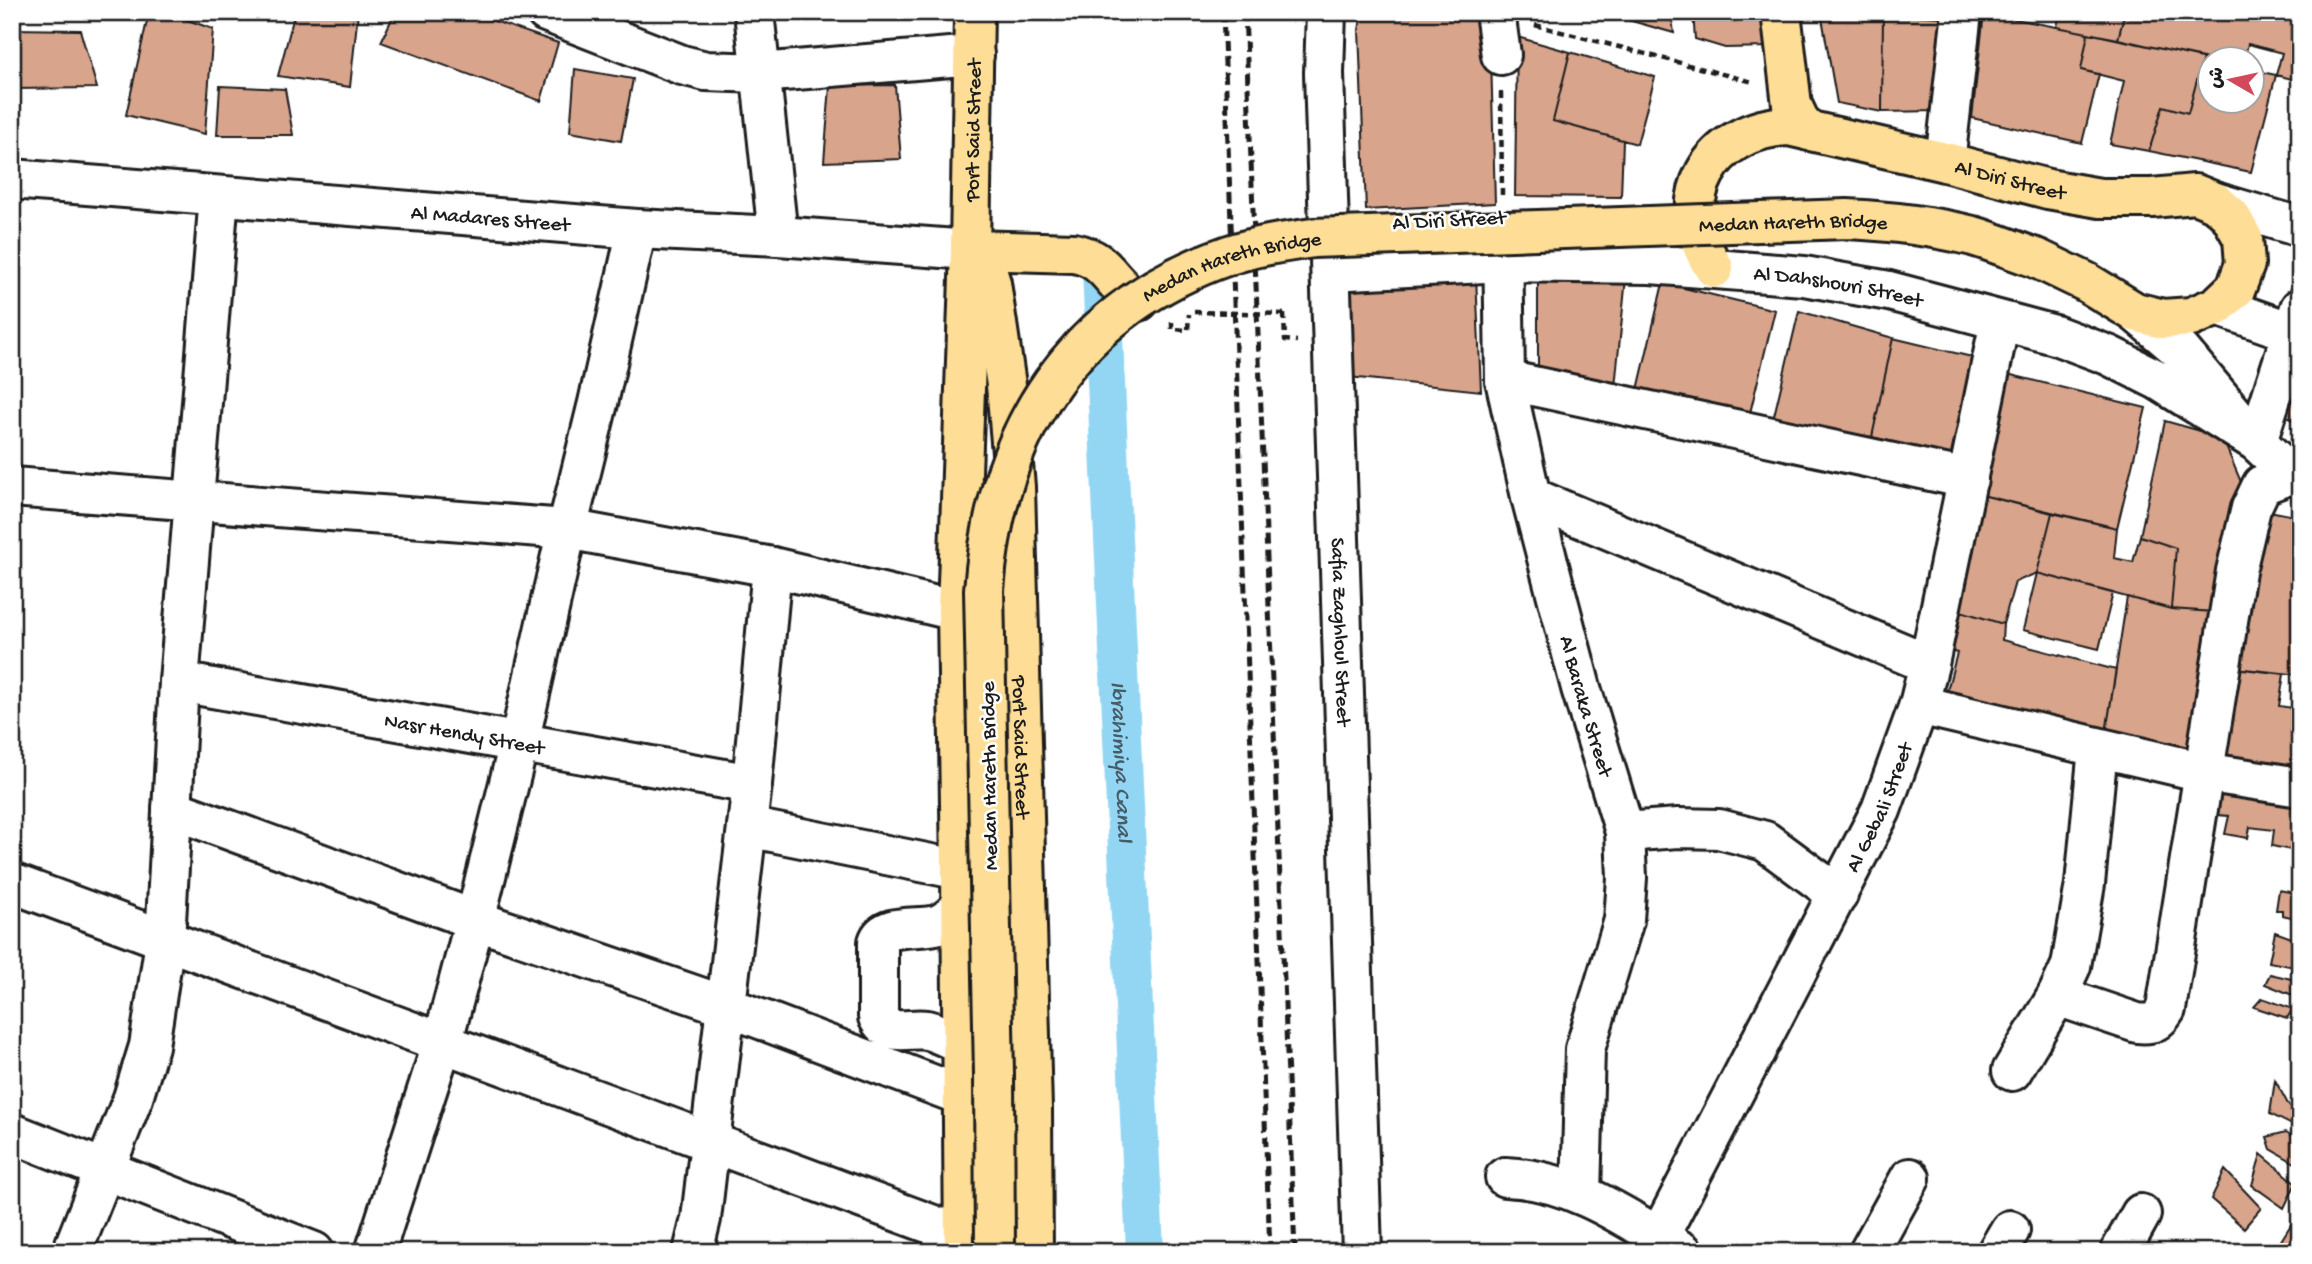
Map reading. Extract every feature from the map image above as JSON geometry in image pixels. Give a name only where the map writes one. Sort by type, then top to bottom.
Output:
[{"type":"main road","name":"Port Said Street","points":[[974,12],[970,250],[957,611],[963,1096],[974,1246]]},
{"type":"main road","points":[[1781,12],[1796,115],[1809,131]]},
{"type":"main road","name":"Al Diri Street","points":[[1695,207],[1705,173],[1717,156],[1732,142],[1749,132],[1789,126],[2048,189],[2100,198],[2152,198],[2195,194],[2215,202]]},
{"type":"main road","points":[[2135,312],[2162,319],[2191,317],[2217,306],[2236,288],[2245,264],[2243,238],[2230,215],[2215,202]]},
{"type":"main road","points":[[1695,207],[1697,232],[1703,251],[1714,268]]},
{"type":"main road","name":"Medan Hareth Bridge","points":[[974,1246],[994,1074],[984,590],[987,552],[1004,477],[1018,441],[1036,407],[1059,371],[1088,340],[1120,312],[1155,289],[1231,254],[1313,238],[1847,219],[1892,222],[1974,237],[2036,258],[2086,282],[2135,312]]},
{"type":"main road","name":"Port Said Street","points":[[970,250],[979,259],[992,283],[1006,385],[1014,474],[1032,1109],[1033,1252]]},
{"type":"main road","points":[[970,250],[1074,253],[1090,256],[1103,265],[1119,287],[1139,301]]},
{"type":"main road","points":[[963,1096],[977,1087],[992,1083],[1009,1086],[1022,1096],[1032,1109]]},
{"type":"street","points":[[546,12],[682,65],[706,71],[760,74],[974,55]]},
{"type":"street","points":[[754,12],[778,236]]},
{"type":"street","name":"Safia Zaghloul Street","points":[[1326,12],[1324,36],[1329,224],[1362,1252]]},
{"type":"street","points":[[1945,162],[1962,12]]},
{"type":"street","points":[[1495,13],[1501,55]]},
{"type":"street","name":"Al Madares Street","points":[[12,179],[637,229],[970,250]]},
{"type":"street","points":[[72,1252],[133,1098],[149,1046],[165,941],[179,682],[219,196]]},
{"type":"street","name":"Al Diri Street","points":[[2215,202],[2300,227]]},
{"type":"street","name":"Al Diri Street","points":[[1329,224],[1695,207]]},
{"type":"street","name":"Al Baraka Street","points":[[1502,217],[1505,380],[1531,497],[1581,688],[1625,832],[1627,878],[1624,920],[1585,1049],[1581,1194]]},
{"type":"street","points":[[376,1252],[442,1044],[475,920],[519,743],[637,229]]},
{"type":"street","name":"Al Dahshouri Street","points":[[1331,271],[1504,262],[1650,264],[1804,276],[1889,291],[2055,335],[2108,355],[2158,380],[2257,442],[2296,475]]},
{"type":"street","points":[[2217,306],[2297,325],[2257,442]]},
{"type":"street","name":"Medan Hareth Bridge","points":[[2135,312],[2181,351],[2257,442]]},
{"type":"street","name":"Al Gebali Street","points":[[1665,1247],[1881,810],[1919,705],[2000,321]]},
{"type":"street","points":[[1505,380],[1968,479]]},
{"type":"street","points":[[2057,996],[2149,1025],[2159,1020],[2166,1009],[2236,571],[2251,508],[2262,485],[2296,475]]},
{"type":"street","points":[[12,487],[566,529],[772,567],[957,611]]},
{"type":"street","points":[[1531,497],[1929,664]]},
{"type":"street","points":[[692,1252],[701,1219],[747,827],[772,567]]},
{"type":"street","name":"Nasr Hendy Street","points":[[179,682],[752,784]]},
{"type":"street","points":[[1919,705],[2203,772],[2300,788]]},
{"type":"street","points":[[2012,1071],[2057,996],[2071,966],[2078,928],[2098,748]]},
{"type":"street","points":[[172,809],[475,920],[726,1006],[963,1096]]},
{"type":"street","points":[[747,827],[961,888],[940,923],[926,927],[886,930],[880,935],[878,1017],[881,1025],[887,1029],[925,1030],[963,1045]]},
{"type":"street","points":[[1625,832],[1678,828],[1719,829],[1766,841],[1838,895]]},
{"type":"street","points":[[12,883],[709,1143],[974,1246]]},
{"type":"street","points":[[12,1133],[314,1252]]},
{"type":"street","points":[[1505,1177],[1552,1183],[1581,1194],[1665,1247]]},
{"type":"street","points":[[1869,1252],[1910,1178]]},
{"type":"street","points":[[2120,1252],[2141,1214]]},
{"type":"path","points":[[1495,13],[1791,92]]},
{"type":"path","points":[[1501,55],[1502,217]]},
{"type":"path","points":[[1189,312],[1284,314]]},
{"type":"building","points":[[149,12],[165,12],[213,29],[205,134],[126,115]]},
{"type":"building","points":[[295,12],[358,12],[350,87],[278,76]]},
{"type":"building","points":[[395,12],[468,12],[558,43],[541,101],[381,42]]},
{"type":"building","points":[[1362,12],[1460,12],[1490,19],[1495,203],[1366,210],[1359,30]]},
{"type":"building","points":[[1600,12],[1671,12],[1674,33]]},
{"type":"building","points":[[1693,12],[1765,12],[1768,47],[1725,48],[1695,39]]},
{"type":"building","points":[[1821,12],[1883,12],[1882,112],[1837,103]]},
{"type":"building","points":[[2060,12],[2125,12],[2118,39],[2057,27]]},
{"type":"building","points":[[2125,12],[2300,12],[2300,81],[2276,75],[2282,53],[2266,49],[2266,46],[2196,46],[2196,57],[2118,39]]},
{"type":"building","points":[[1984,13],[2088,33],[2081,70],[2099,74],[2082,143],[1972,118]]},
{"type":"building","points":[[1883,14],[1945,17],[1937,111],[1882,112]]},
{"type":"building","points":[[12,29],[80,30],[97,88],[12,89]]},
{"type":"building","points":[[2088,33],[2196,56],[2196,84],[2188,113],[2163,106],[2149,151],[2110,144],[2124,81],[2081,70]]},
{"type":"building","points":[[1517,37],[1570,52],[1553,121],[1623,140],[1621,197],[1515,196]]},
{"type":"building","points":[[1570,52],[1655,77],[1637,144],[1553,121]]},
{"type":"building","points":[[575,69],[633,79],[621,141],[570,132]]},
{"type":"building","points":[[2266,73],[2276,75],[2266,114]]},
{"type":"building","points":[[2196,84],[2196,116],[2265,116],[2251,172],[2149,151],[2163,106],[2188,113]]},
{"type":"building","points":[[895,85],[901,159],[824,162],[830,86]]},
{"type":"building","points":[[220,86],[285,89],[293,135],[217,135]]},
{"type":"building","points":[[1538,274],[1626,278],[1615,387],[1538,372]]},
{"type":"building","points":[[1476,276],[1481,391],[1349,377],[1337,284]]},
{"type":"building","points":[[1663,283],[1775,310],[1749,417],[1637,394]]},
{"type":"building","points":[[1799,311],[1893,338],[1872,437],[1773,420]]},
{"type":"building","points":[[1893,338],[1976,358],[1951,456],[1872,437]]},
{"type":"building","points":[[2300,352],[2300,424],[2281,414]]},
{"type":"building","points":[[2007,374],[2146,408],[2117,528],[1978,494]]},
{"type":"building","points":[[2165,421],[2222,437],[2244,489],[2214,612],[2171,609],[2176,548],[2140,536]]},
{"type":"building","points":[[1978,494],[2052,513],[2037,573],[2015,582],[2003,624],[1954,609]]},
{"type":"building","points":[[2264,510],[2300,517],[2300,675],[2235,668]]},
{"type":"building","points":[[2052,513],[2117,528],[2114,558],[2133,562],[2140,536],[2176,548],[2171,609],[2037,573]]},
{"type":"building","points":[[2037,573],[2113,593],[2099,649],[2023,630]]},
{"type":"building","points":[[2127,597],[2171,609],[2214,612],[2192,750],[2106,733]]},
{"type":"building","points":[[1954,609],[2003,624],[2002,640],[2116,670],[2106,733],[1946,695],[1957,653],[1944,649]]},
{"type":"building","points":[[2235,668],[2284,674],[2279,706],[2300,709],[2300,770],[2219,755]]},
{"type":"building","points":[[2215,786],[2300,786],[2300,852],[2272,846],[2274,830],[2250,827],[2248,838],[2225,834],[2229,816],[2217,815]]},
{"type":"building","points":[[2279,890],[2300,894],[2300,919],[2282,915],[2282,910],[2276,910]]},
{"type":"building","points":[[2275,932],[2300,941],[2300,968],[2269,962]]},
{"type":"building","points":[[2270,974],[2300,981],[2300,998],[2265,984]]},
{"type":"building","points":[[2262,998],[2293,1009],[2287,1018],[2254,1007]]},
{"type":"building","points":[[2275,1080],[2289,1106],[2300,1113],[2300,1129],[2270,1114]]},
{"type":"building","points":[[2286,1132],[2300,1140],[2300,1166],[2271,1149],[2267,1137]]},
{"type":"building","points":[[2261,1154],[2296,1183],[2284,1208],[2252,1185]]},
{"type":"building","points":[[2225,1170],[2261,1208],[2244,1228],[2211,1199]]},
{"type":"building","points":[[2300,1210],[2300,1252],[2274,1252]]},
{"type":"waterway","name":"Ibrahimiya Canal","points":[[1101,270],[1145,1252]]},
{"type":"railway","points":[[1223,12],[1270,1252]]},
{"type":"railway","points":[[1245,12],[1295,1252]]}]
